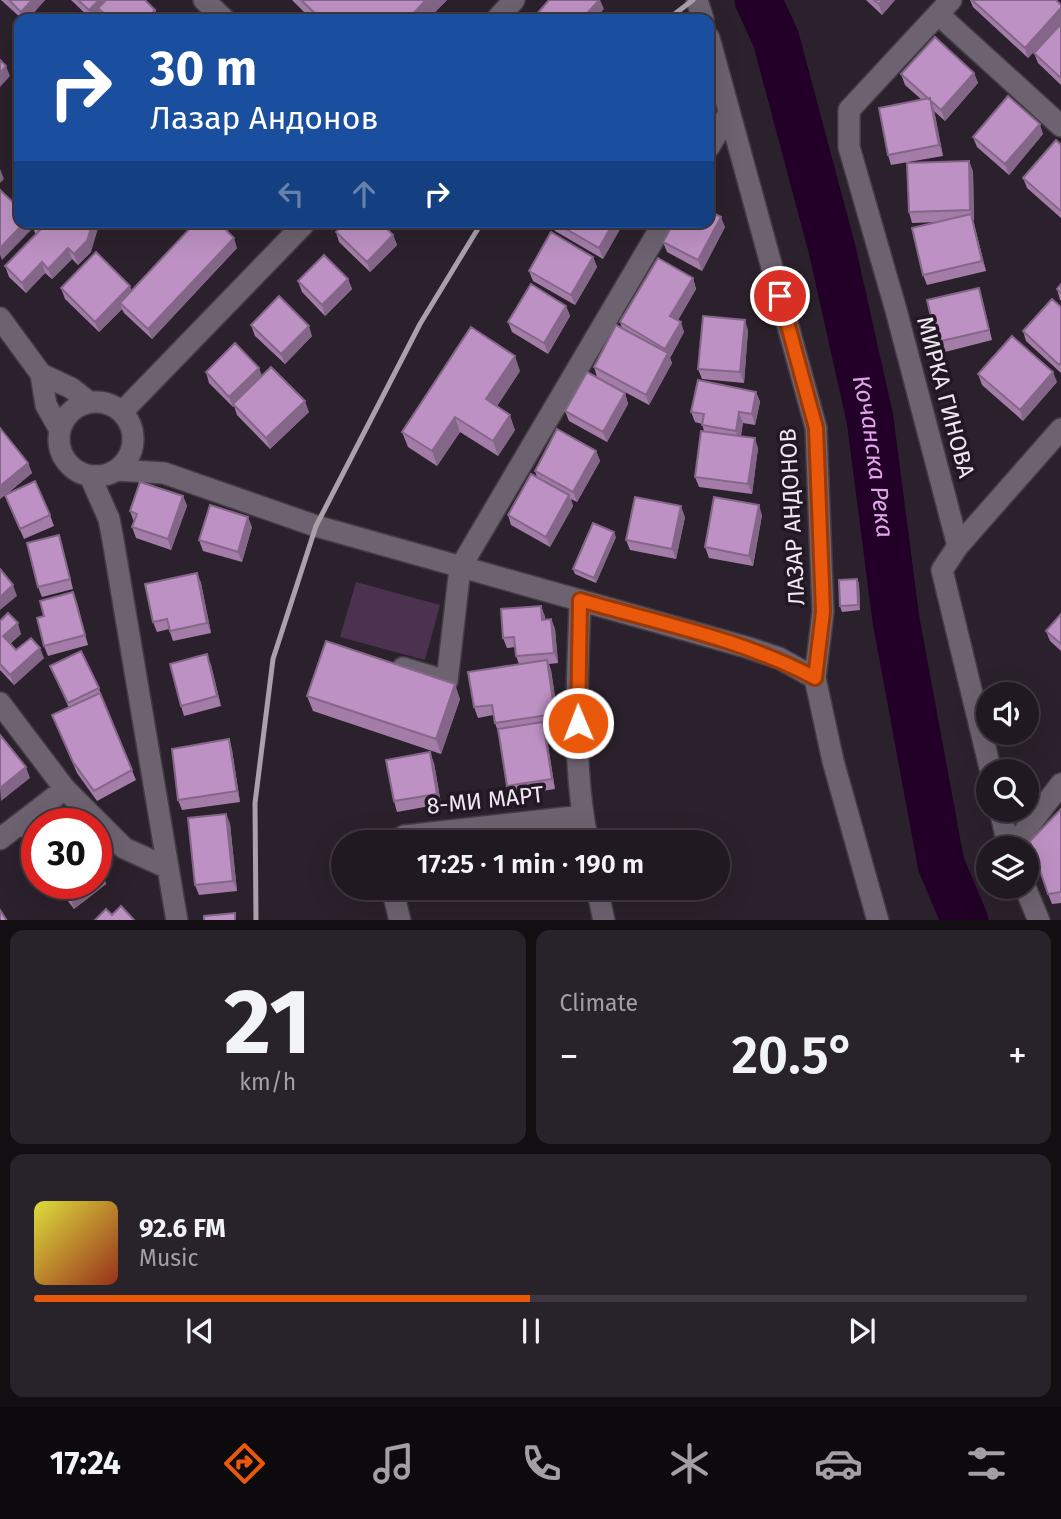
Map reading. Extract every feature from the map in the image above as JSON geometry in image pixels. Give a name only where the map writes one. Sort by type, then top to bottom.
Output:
[{"type":"street","points":[[204,0],[219,14]]},
{"type":"street","points":[[501,14],[514,0]]},
{"type":"street","points":[[945,7],[1061,126]]},
{"type":"street","name":"МИРКА ГИНОВА","points":[[945,7],[849,110],[849,147],[897,310],[958,546]]},
{"type":"street","name":"ЛАЗАР АНДОНОВ","points":[[714,57],[816,428],[823,612],[815,678],[833,761],[878,920]]},
{"type":"street","points":[[714,138],[729,113]]},
{"type":"street","points":[[122,412],[300,228]]},
{"type":"street","points":[[380,661],[447,681],[460,568],[660,228]]},
{"type":"street","points":[[0,318],[41,374],[46,405],[60,429],[62,454],[69,464],[105,473],[164,473],[316,526],[746,647],[779,658],[815,678]]},
{"type":"street","points":[[41,374],[71,388],[89,402]]},
{"type":"street","points":[[60,429],[71,412],[89,402],[101,402],[122,412],[133,438],[164,473]]},
{"type":"street","name":"МИРКА ГИНОВА","points":[[958,546],[1061,429]]},
{"type":"street","points":[[105,473],[129,456],[133,438]]},
{"type":"street","points":[[105,473],[111,503],[109,519],[177,920]]},
{"type":"street","points":[[958,546],[942,570],[988,759]]},
{"type":"street","points":[[580,600],[577,700],[582,816],[585,830]]},
{"type":"street","points":[[0,703],[65,789],[124,848],[168,868]]},
{"type":"street","points":[[1020,836],[1061,784]]},
{"type":"street","points":[[0,839],[65,789]]},
{"type":"street","name":"8-МИ МАРТ","points":[[451,830],[582,816]]},
{"type":"street","points":[[1030,899],[1039,920]]},
{"type":"street","points":[[395,900],[400,920]]},
{"type":"street","points":[[600,900],[604,920]]},
{"type":"shaded area","points":[[356,582],[440,605],[425,660],[340,637]]},
{"type":"building","points":[[9,0],[32,0],[21,12]]},
{"type":"building","points":[[78,0],[99,0],[89,10]]},
{"type":"building","points":[[106,0],[145,0],[155,10],[151,14],[105,14],[98,8]]},
{"type":"building","points":[[301,0],[426,0],[413,14],[316,14]]},
{"type":"building","points":[[549,0],[599,0],[586,14],[537,14]]},
{"type":"building","points":[[972,0],[1056,0],[1061,8],[1025,48]]},
{"type":"building","points":[[1061,24],[1061,78],[1034,53]]},
{"type":"building","points":[[935,37],[974,73],[941,110],[901,74]]},
{"type":"building","points":[[0,60],[6,66],[0,73]]},
{"type":"building","points":[[1008,96],[1040,124],[1005,164],[973,137]]},
{"type":"building","points":[[930,98],[939,145],[888,155],[879,108]]},
{"type":"building","points":[[1056,140],[1061,145],[1061,211],[1023,178]]},
{"type":"building","points":[[969,161],[970,210],[909,212],[907,163]]},
{"type":"building","points":[[0,190],[14,203],[14,228],[19,228],[0,248]]},
{"type":"building","points":[[714,214],[721,217],[698,260],[663,242],[671,228],[714,228]]},
{"type":"building","points":[[971,214],[982,261],[923,275],[912,228]]},
{"type":"building","points":[[33,228],[91,228],[87,241],[74,254],[68,248],[48,269],[42,262],[22,283],[5,266],[40,230]]},
{"type":"building","points":[[190,228],[224,228],[234,238],[148,329],[120,303]]},
{"type":"building","points":[[340,228],[386,228],[393,235],[367,262],[336,232]]},
{"type":"building","points":[[564,228],[611,228],[599,248]]},
{"type":"building","points":[[551,232],[593,257],[571,295],[529,271]]},
{"type":"building","points":[[96,252],[130,286],[95,322],[61,288]]},
{"type":"building","points":[[324,255],[348,279],[322,305],[298,281]]},
{"type":"building","points":[[658,258],[693,278],[670,316],[681,322],[665,349],[620,322]]},
{"type":"building","points":[[531,284],[566,306],[544,343],[508,322]]},
{"type":"building","points":[[979,288],[989,330],[937,342],[927,300]]},
{"type":"building","points":[[279,296],[309,326],[281,354],[251,325]]},
{"type":"building","points":[[1052,299],[1061,307],[1059,365],[1023,331]]},
{"type":"building","points":[[703,316],[745,320],[740,372],[698,369]]},
{"type":"building","points":[[616,325],[668,353],[646,395],[594,367]]},
{"type":"building","points":[[471,327],[515,356],[486,399],[510,415],[493,441],[455,417],[432,451],[402,432]]},
{"type":"building","points":[[1012,336],[1053,372],[1020,410],[978,374]]},
{"type":"building","points":[[235,343],[259,368],[229,397],[206,372]]},
{"type":"building","points":[[271,367],[305,401],[266,438],[233,404]]},
{"type":"building","points":[[587,372],[625,393],[603,432],[565,411]]},
{"type":"building","points":[[698,380],[756,392],[752,414],[739,412],[736,431],[702,425],[704,414],[691,412]]},
{"type":"building","points":[[0,428],[28,463],[0,486]]},
{"type":"building","points":[[557,429],[596,451],[573,492],[535,471]]},
{"type":"building","points":[[701,431],[755,438],[748,484],[695,477]]},
{"type":"building","points":[[531,474],[569,495],[546,537],[508,515]]},
{"type":"building","points":[[35,481],[50,515],[20,529],[5,495]]},
{"type":"building","points":[[140,482],[183,496],[168,539],[132,527],[137,514],[130,511]]},
{"type":"building","points":[[635,497],[681,506],[672,549],[626,540]]},
{"type":"building","points":[[714,497],[759,505],[749,556],[705,547]]},
{"type":"building","points":[[210,505],[248,517],[238,552],[199,540]]},
{"type":"building","points":[[593,523],[614,532],[594,578],[573,569]]},
{"type":"building","points":[[59,535],[70,579],[38,587],[27,543]]},
{"type":"building","points":[[0,569],[13,585],[0,597]]},
{"type":"building","points":[[197,573],[207,623],[170,631],[167,619],[153,622],[145,584]]},
{"type":"building","points":[[857,579],[858,605],[840,606],[839,580]]},
{"type":"building","points":[[73,592],[85,635],[44,646],[37,618],[44,616],[40,601]]},
{"type":"building","points":[[541,606],[542,620],[551,619],[554,653],[516,656],[514,637],[503,638],[501,609]]},
{"type":"building","points":[[8,613],[18,623],[3,636],[16,650],[31,638],[40,648],[10,675],[0,664],[0,621]]},
{"type":"building","points":[[1061,614],[1061,644],[1046,631]]},
{"type":"building","points":[[326,641],[455,684],[436,739],[307,696]]},
{"type":"building","points":[[81,651],[99,688],[68,703],[50,666]]},
{"type":"building","points":[[207,654],[217,696],[181,706],[170,664]]},
{"type":"building","points":[[547,660],[555,714],[495,723],[492,705],[474,707],[468,672]]},
{"type":"building","points":[[100,693],[132,770],[94,791],[73,762],[52,715]]},
{"type":"building","points":[[543,722],[552,779],[507,786],[498,729]]},
{"type":"building","points":[[0,735],[26,767],[0,788]]},
{"type":"building","points":[[229,739],[237,791],[178,800],[172,749]]},
{"type":"building","points":[[430,752],[437,794],[394,801],[386,760]]},
{"type":"building","points":[[1061,809],[1061,892],[1048,894],[1039,868],[1039,836],[1035,836]]},
{"type":"building","points":[[226,814],[233,881],[195,885],[188,818]]},
{"type":"building","points":[[121,906],[134,920],[95,920],[106,909],[112,915]]},
{"type":"building","points":[[0,910],[6,920],[0,920]]},
{"type":"building","points":[[235,913],[235,920],[204,920],[204,916]]},
{"type":"waterway","name":"Кочанска Река","points":[[758,0],[776,39],[832,249],[870,419],[896,620],[941,864],[965,920]]},
{"type":"railway","points":[[675,14],[693,0]]},
{"type":"railway","points":[[256,920],[255,803],[273,659],[316,526],[420,324],[478,228]]},
{"type":"route","points":[[578,723],[580,600],[746,647],[779,658],[815,678],[823,612],[816,428],[780,296]]}]
